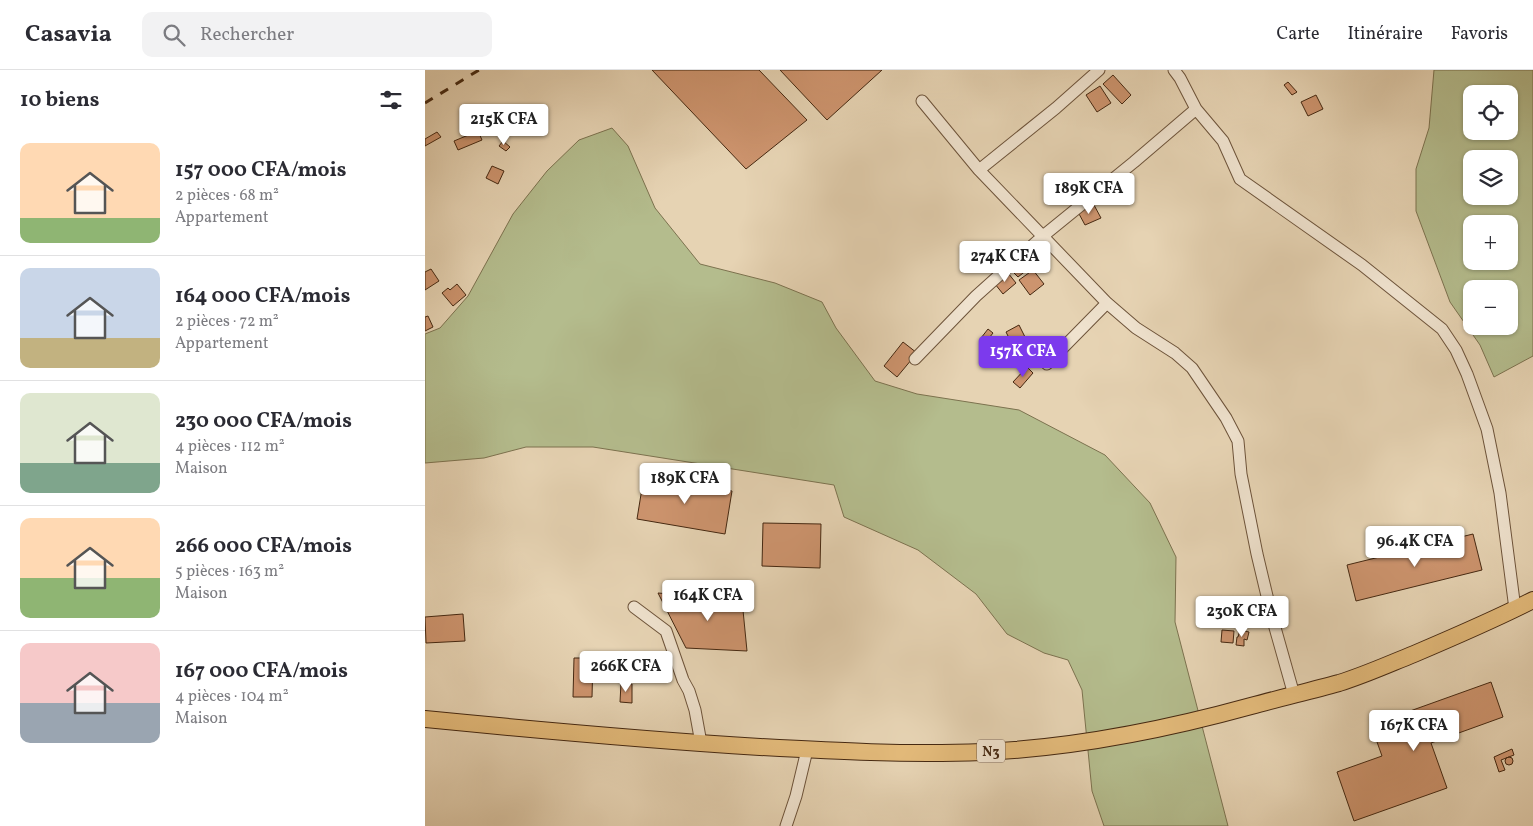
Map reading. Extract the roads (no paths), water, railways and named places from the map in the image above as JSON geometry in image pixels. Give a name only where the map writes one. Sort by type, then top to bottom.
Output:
[{"type":"highway","name":"N3","points":[[425,719],[701,743],[807,750],[925,753],[984,752],[1045,746],[1162,729],[1341,682],[1454,637],[1533,600]]},
{"type":"street","points":[[979,170],[1056,108],[1099,70]]},
{"type":"street","points":[[1174,70],[1196,109],[1223,141],[1240,178],[1363,265],[1442,329],[1456,350],[1487,429],[1500,492],[1515,609]]},
{"type":"street","points":[[922,101],[979,170],[1107,303],[1135,328],[1175,353],[1192,368],[1235,433],[1238,441],[1241,474],[1257,554],[1294,695]]},
{"type":"street","points":[[915,359],[976,296],[1043,236],[1135,162],[1196,109]]},
{"type":"street","points":[[1047,364],[1107,303]]},
{"type":"street","points":[[634,607],[666,632],[695,710],[701,743]]},
{"type":"street","points":[[787,826],[797,796],[807,750]]},
{"type":"railway","points":[[425,103],[479,70]]}]
